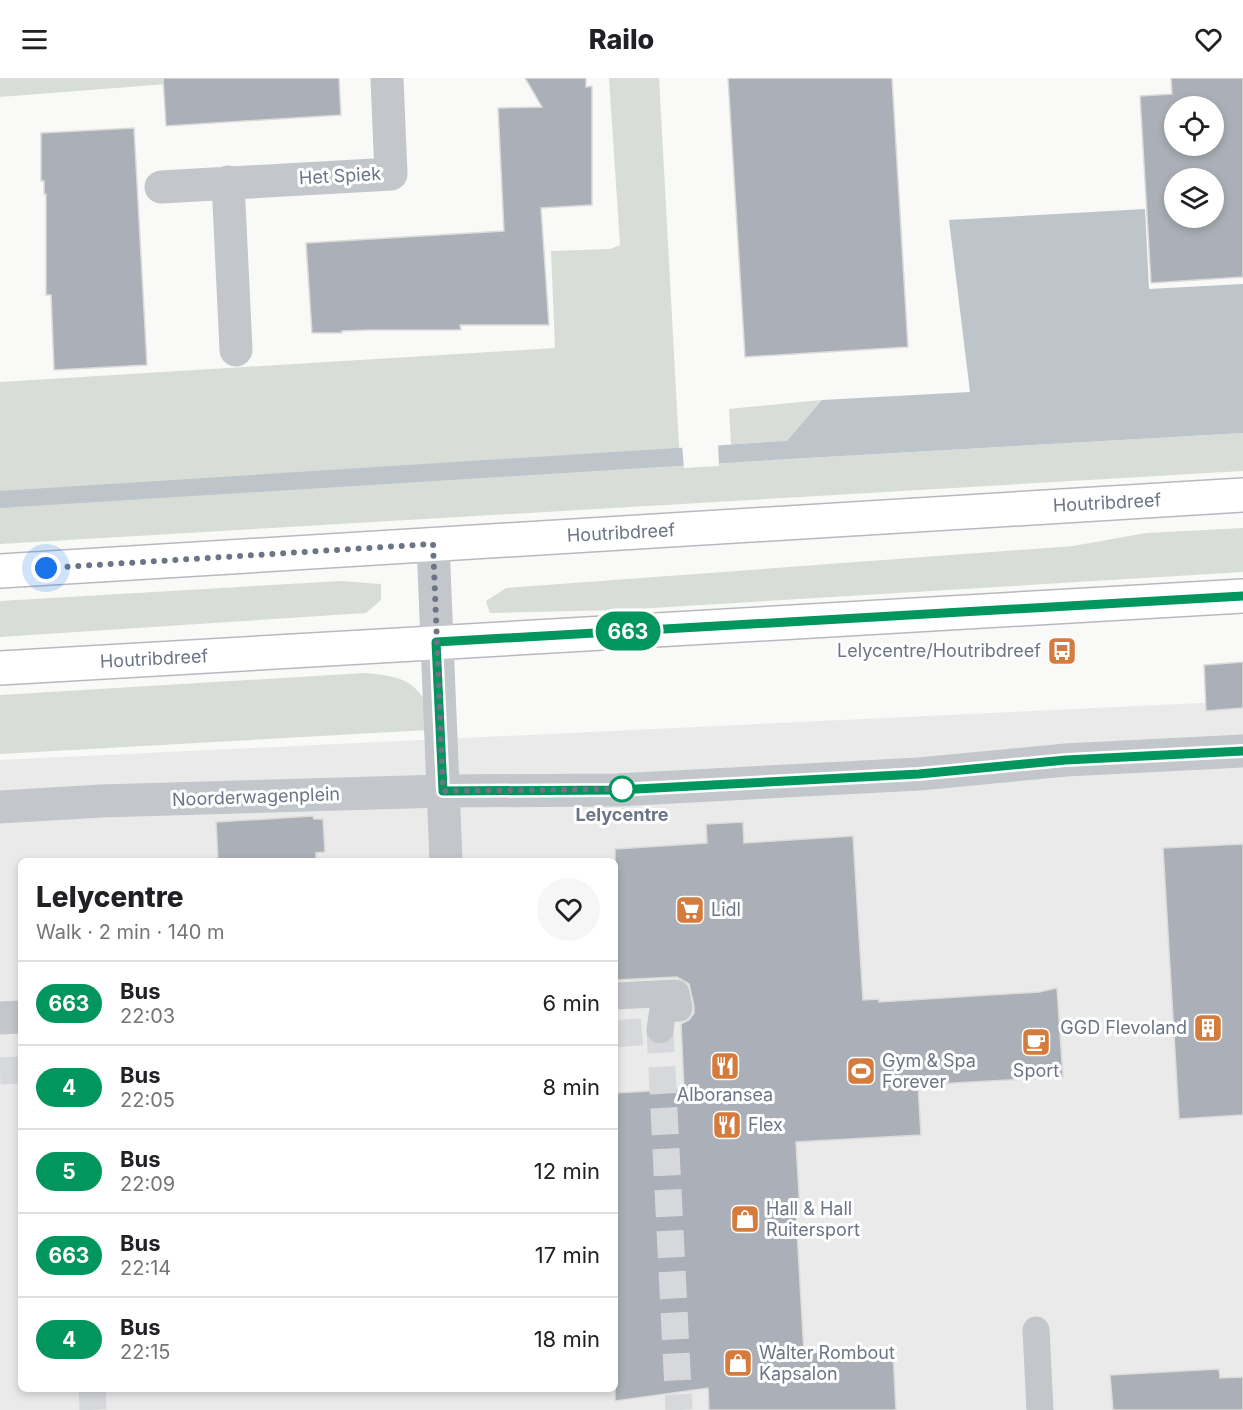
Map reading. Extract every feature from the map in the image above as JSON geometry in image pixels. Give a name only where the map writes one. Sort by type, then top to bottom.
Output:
[{"type":"main road","name":"Houtribdreef","points":[[0,572],[1243,495]]},
{"type":"main road","name":"Houtribdreef","points":[[0,668],[1243,596]]},
{"type":"street","name":"Het Spiek","points":[[161,187],[391,174],[387,78]]},
{"type":"street","points":[[228,182],[236,350]]},
{"type":"street","points":[[433,544],[446,858]]},
{"type":"street","name":"Noorderwagenplein","points":[[0,807],[101,801],[443,791],[617,790],[919,774],[1066,760],[1243,751]]},
{"type":"street","points":[[618,996],[676,993],[680,1008],[663,1009],[660,1030]]},
{"type":"street","points":[[0,1018],[18,1017]]},
{"type":"street","points":[[1036,1329],[1040,1410]]},
{"type":"shaded area","points":[[0,78],[168,78],[167,84],[0,97]]},
{"type":"shaded area","points":[[609,78],[659,78],[680,464],[732,461],[729,409],[822,400],[772,460],[1243,433],[1243,471],[0,544],[0,382],[555,348],[551,251],[610,249],[620,245]]},
{"type":"shaded area","points":[[1145,209],[1149,289],[1243,284],[1243,433],[0,508],[0,491],[787,441],[822,400],[970,392],[949,220]]},
{"type":"shaded area","points":[[1243,528],[1243,572],[620,610],[490,613],[486,601],[506,588],[1073,546],[1146,533]]},
{"type":"shaded area","points":[[341,581],[381,584],[381,600],[366,613],[0,637],[0,601]]},
{"type":"shaded area","points":[[364,673],[397,678],[418,691],[424,701],[428,730],[0,754],[0,695]]},
{"type":"shaded area","points":[[1243,701],[1243,1410],[0,1410],[0,760]]},
{"type":"pier","points":[[718,443],[719,466],[684,468],[682,445]]},
{"type":"building","points":[[163,78],[339,78],[341,115],[166,126]]},
{"type":"building","points":[[525,78],[586,78],[586,87],[592,86],[592,205],[541,208],[549,325],[460,325],[461,330],[371,330],[312,333],[306,243],[504,231],[498,108],[542,107]]},
{"type":"building","points":[[728,78],[892,78],[908,347],[745,357]]},
{"type":"building","points":[[1171,78],[1243,78],[1243,277],[1151,283],[1140,96],[1172,94]]},
{"type":"building","points":[[134,128],[147,365],[54,370],[51,295],[46,295],[46,194],[44,194],[44,181],[41,181],[41,133]]},
{"type":"building","points":[[1243,662],[1243,708],[1206,711],[1204,665]]},
{"type":"building","points":[[313,816],[314,819],[323,819],[325,852],[316,853],[316,858],[218,858],[216,822]]},
{"type":"building","name":"Lelycentre","points":[[743,822],[744,843],[853,836],[863,1000],[879,999],[879,1002],[1039,992],[1057,988],[1063,1077],[918,1085],[921,1135],[796,1142],[800,1212],[796,1212],[804,1353],[873,1349],[873,1353],[893,1351],[896,1410],[709,1410],[708,1388],[615,1401],[615,1392],[618,1392],[618,1093],[684,1089],[681,1024],[689,1020],[694,1013],[694,1006],[689,984],[677,977],[618,980],[618,858],[615,858],[615,849],[707,843],[706,824]]},
{"type":"building","name":"GGD Flevoland","points":[[1243,844],[1243,1115],[1179,1119],[1163,848]]},
{"type":"building","points":[[1219,1369],[1220,1378],[1243,1377],[1243,1410],[1113,1410],[1110,1375]]},
{"type":"tunnel","points":[[618,1034],[660,1030],[679,1410]]},
{"type":"tunnel","points":[[0,1071],[18,1070]]},
{"type":"tunnel","points":[[92,1392],[93,1410]]},
{"type":"bus line","name":"663","points":[[1243,596],[436,642],[443,791],[617,790],[919,774],[1066,760],[1243,751]]},
{"type":"place","name":"Lelycentre/Houtribdreef","points":[[1062,651]]},
{"type":"place","name":"Lelycentre","points":[[622,789]]},
{"type":"place","name":"Lidl","points":[[690,910]]},
{"type":"place","name":"GGD Flevoland","points":[[1208,1028]]},
{"type":"place","name":"Sport","points":[[1036,1042]]},
{"type":"place","name":"Alboransea","points":[[725,1066]]},
{"type":"place","name":"Gym & Spa Forever","points":[[861,1071]]},
{"type":"place","name":"Flex","points":[[727,1125]]},
{"type":"place","name":"Hall & Hall Ruitersport","points":[[745,1219]]},
{"type":"place","name":"Walter Rombout Kapsalon","points":[[738,1363]]},
{"type":"route","points":[[46,568],[433,544],[443,791],[622,789]]}]
